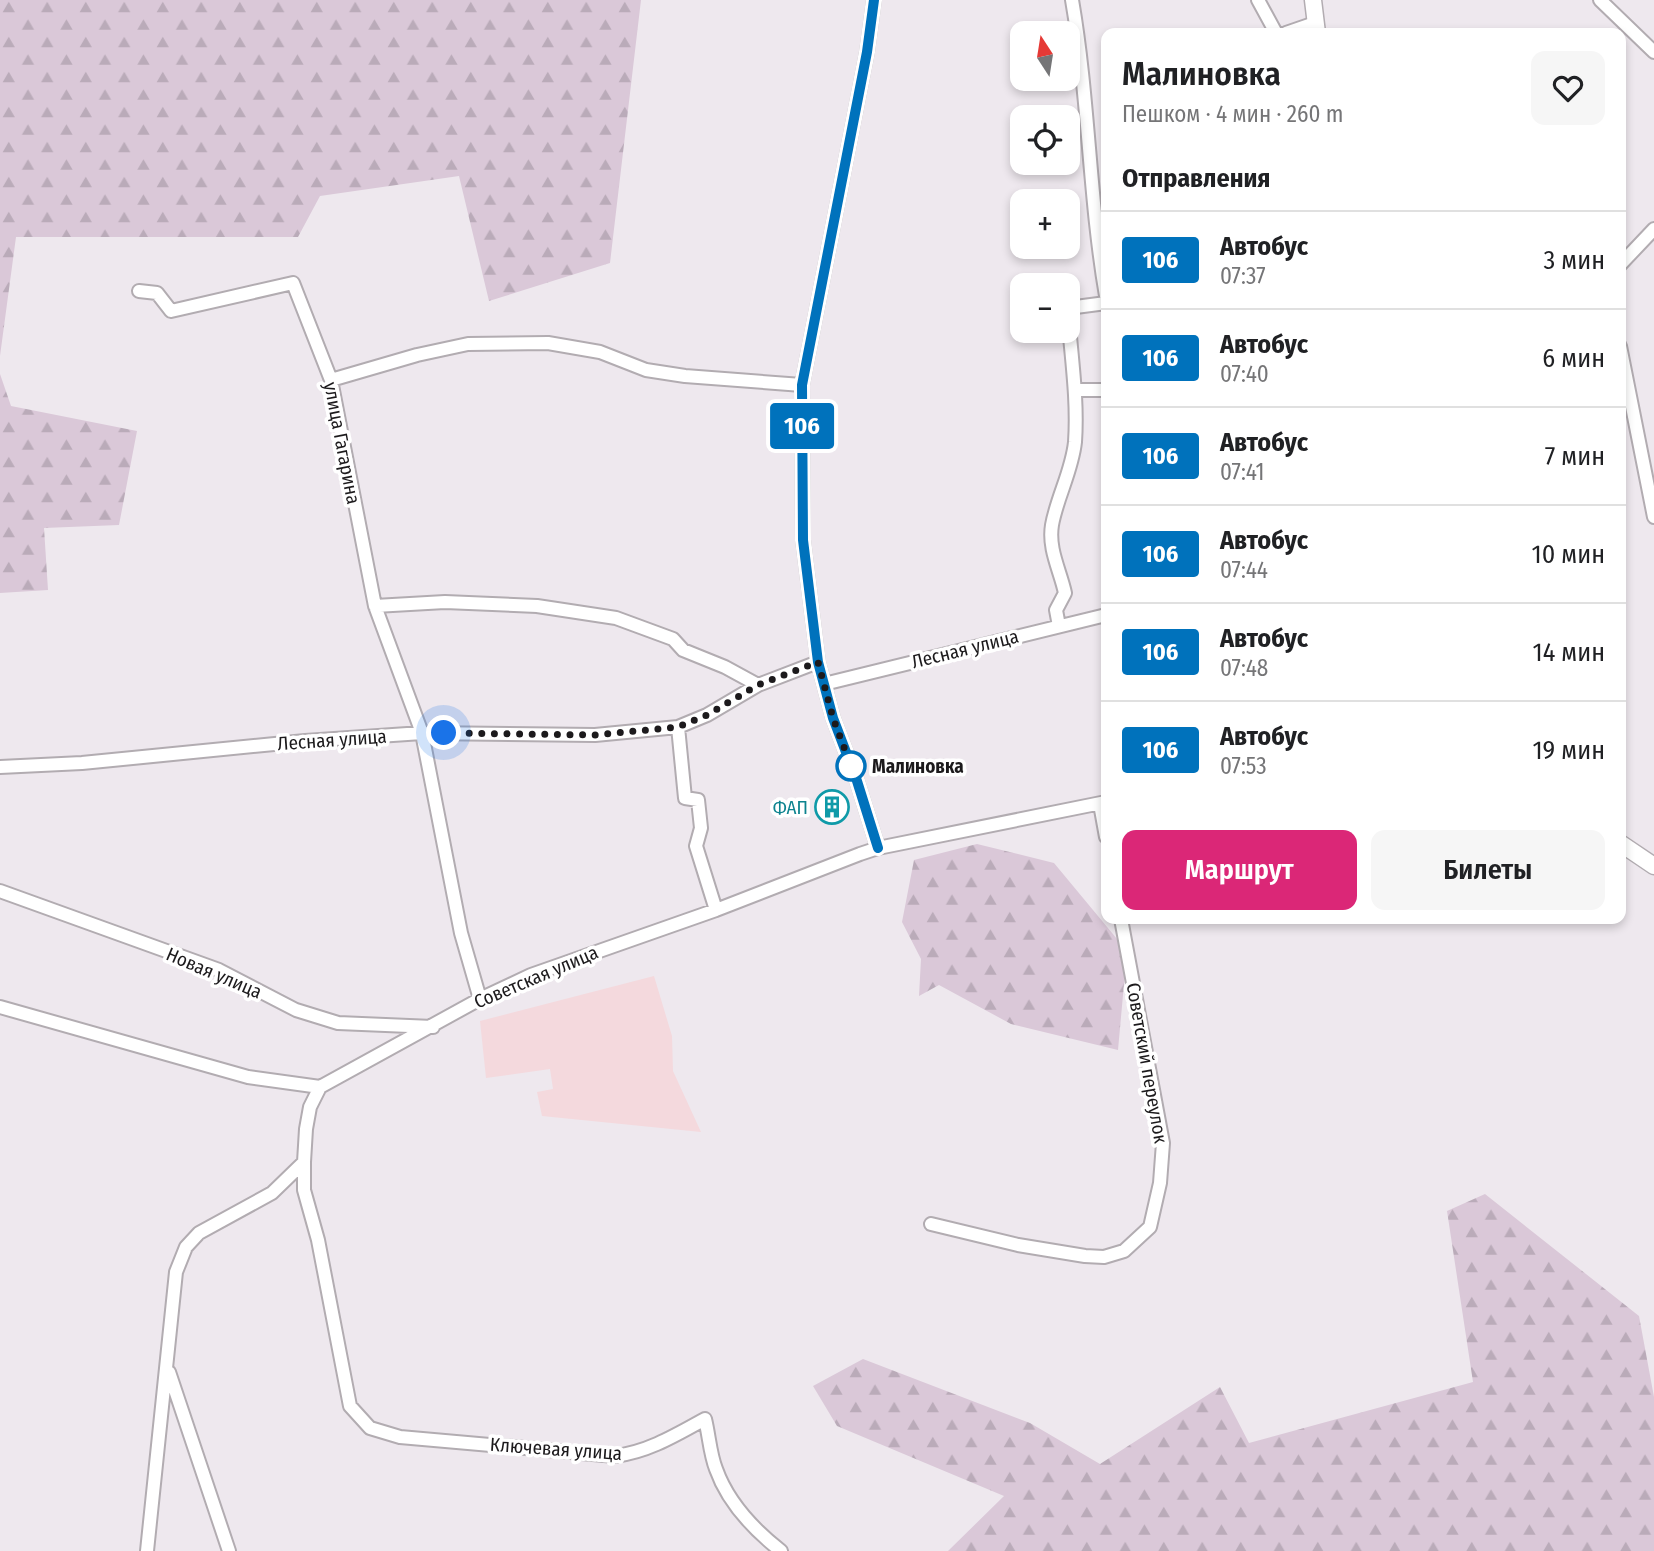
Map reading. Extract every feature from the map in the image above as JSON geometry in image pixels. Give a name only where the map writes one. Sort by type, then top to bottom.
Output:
[{"type":"street","points":[[874,0],[862,79],[802,385],[803,540],[818,662],[833,718],[878,848]]},
{"type":"street","points":[[1072,0],[1079,42],[1101,267]]},
{"type":"street","points":[[1258,0],[1273,28]]},
{"type":"street","points":[[1313,0],[1316,28]]},
{"type":"street","points":[[1600,0],[1654,52]]},
{"type":"street","points":[[1626,259],[1654,229]]},
{"type":"street","name":"улица Гагарина","points":[[139,291],[158,293],[171,311],[293,283],[331,380],[375,606],[422,733],[461,933],[480,999]]},
{"type":"street","points":[[1080,306],[1101,304]]},
{"type":"street","points":[[331,380],[417,355],[468,344],[548,343],[600,352],[646,370],[685,376],[802,385]]},
{"type":"street","points":[[1059,626],[1056,610],[1065,593],[1052,552],[1052,525],[1071,466],[1075,441],[1075,390],[1071,343]]},
{"type":"street","points":[[1626,376],[1654,517]]},
{"type":"street","points":[[1075,390],[1101,390]]},
{"type":"street","points":[[375,606],[445,601],[537,606],[616,618],[673,639],[683,650],[725,667],[758,685]]},
{"type":"street","name":"Лесная улица","points":[[824,684],[1101,616]]},
{"type":"street","name":"Лесная улица","points":[[0,767],[82,763],[305,741],[422,733],[595,735],[678,727],[707,715],[758,685],[818,662]]},
{"type":"street","points":[[678,727],[685,797],[698,800],[701,828],[696,846],[716,910]]},
{"type":"street","name":"Советская улица","points":[[320,1087],[480,999],[552,966],[716,910],[878,848],[1101,803]]},
{"type":"street","points":[[1626,847],[1654,866]]},
{"type":"street","name":"Новая улица","points":[[0,891],[219,970],[296,1010],[338,1024],[433,1027]]},
{"type":"street","name":"Советский переулок","points":[[931,1224],[1018,1245],[1104,1257],[1124,1251],[1150,1227],[1160,1183],[1163,1143],[1122,924]]},
{"type":"street","points":[[0,1007],[248,1077],[320,1087],[310,1107],[303,1162],[272,1193],[199,1233],[186,1247],[176,1272],[148,1551]]},
{"type":"street","name":"Ключевая улица","points":[[303,1162],[304,1190],[318,1240],[350,1406],[370,1428],[400,1437],[615,1456],[632,1454],[656,1445],[705,1419],[716,1468],[739,1512],[781,1551]]},
{"type":"street","points":[[168,1367],[229,1551]]},
{"type":"shaded area","points":[[654,976],[672,1036],[673,1071],[701,1132],[542,1116],[537,1092],[553,1089],[550,1069],[486,1078],[480,1021]]},
{"type":"green space","points":[[0,0],[641,0],[610,263],[489,301],[459,176],[320,196],[298,237],[16,237],[0,356]]},
{"type":"green space","points":[[0,374],[11,406],[137,431],[119,525],[44,528],[48,590],[0,593]]},
{"type":"green space","points":[[977,844],[1054,863],[1101,920],[1101,924],[1105,924],[1127,951],[1118,1050],[1011,1024],[939,985],[919,996],[921,959],[902,922],[914,860]]},
{"type":"green space","points":[[1485,1194],[1639,1316],[1654,1397],[1654,1551],[948,1551],[1004,1496],[837,1426],[813,1386],[863,1359],[1030,1423],[1100,1464],[1220,1387],[1249,1443],[1473,1382],[1447,1211]]},
{"type":"bus line","name":"106","points":[[874,0],[867,52],[802,385],[803,540],[818,662],[833,718],[878,848]]},
{"type":"place","name":"Малиновка","points":[[851,766]]},
{"type":"place","name":"ФАП","points":[[832,807]]},
{"type":"route","points":[[444,733],[595,735],[678,727],[707,715],[758,685],[818,662],[833,718],[851,766]]}]
